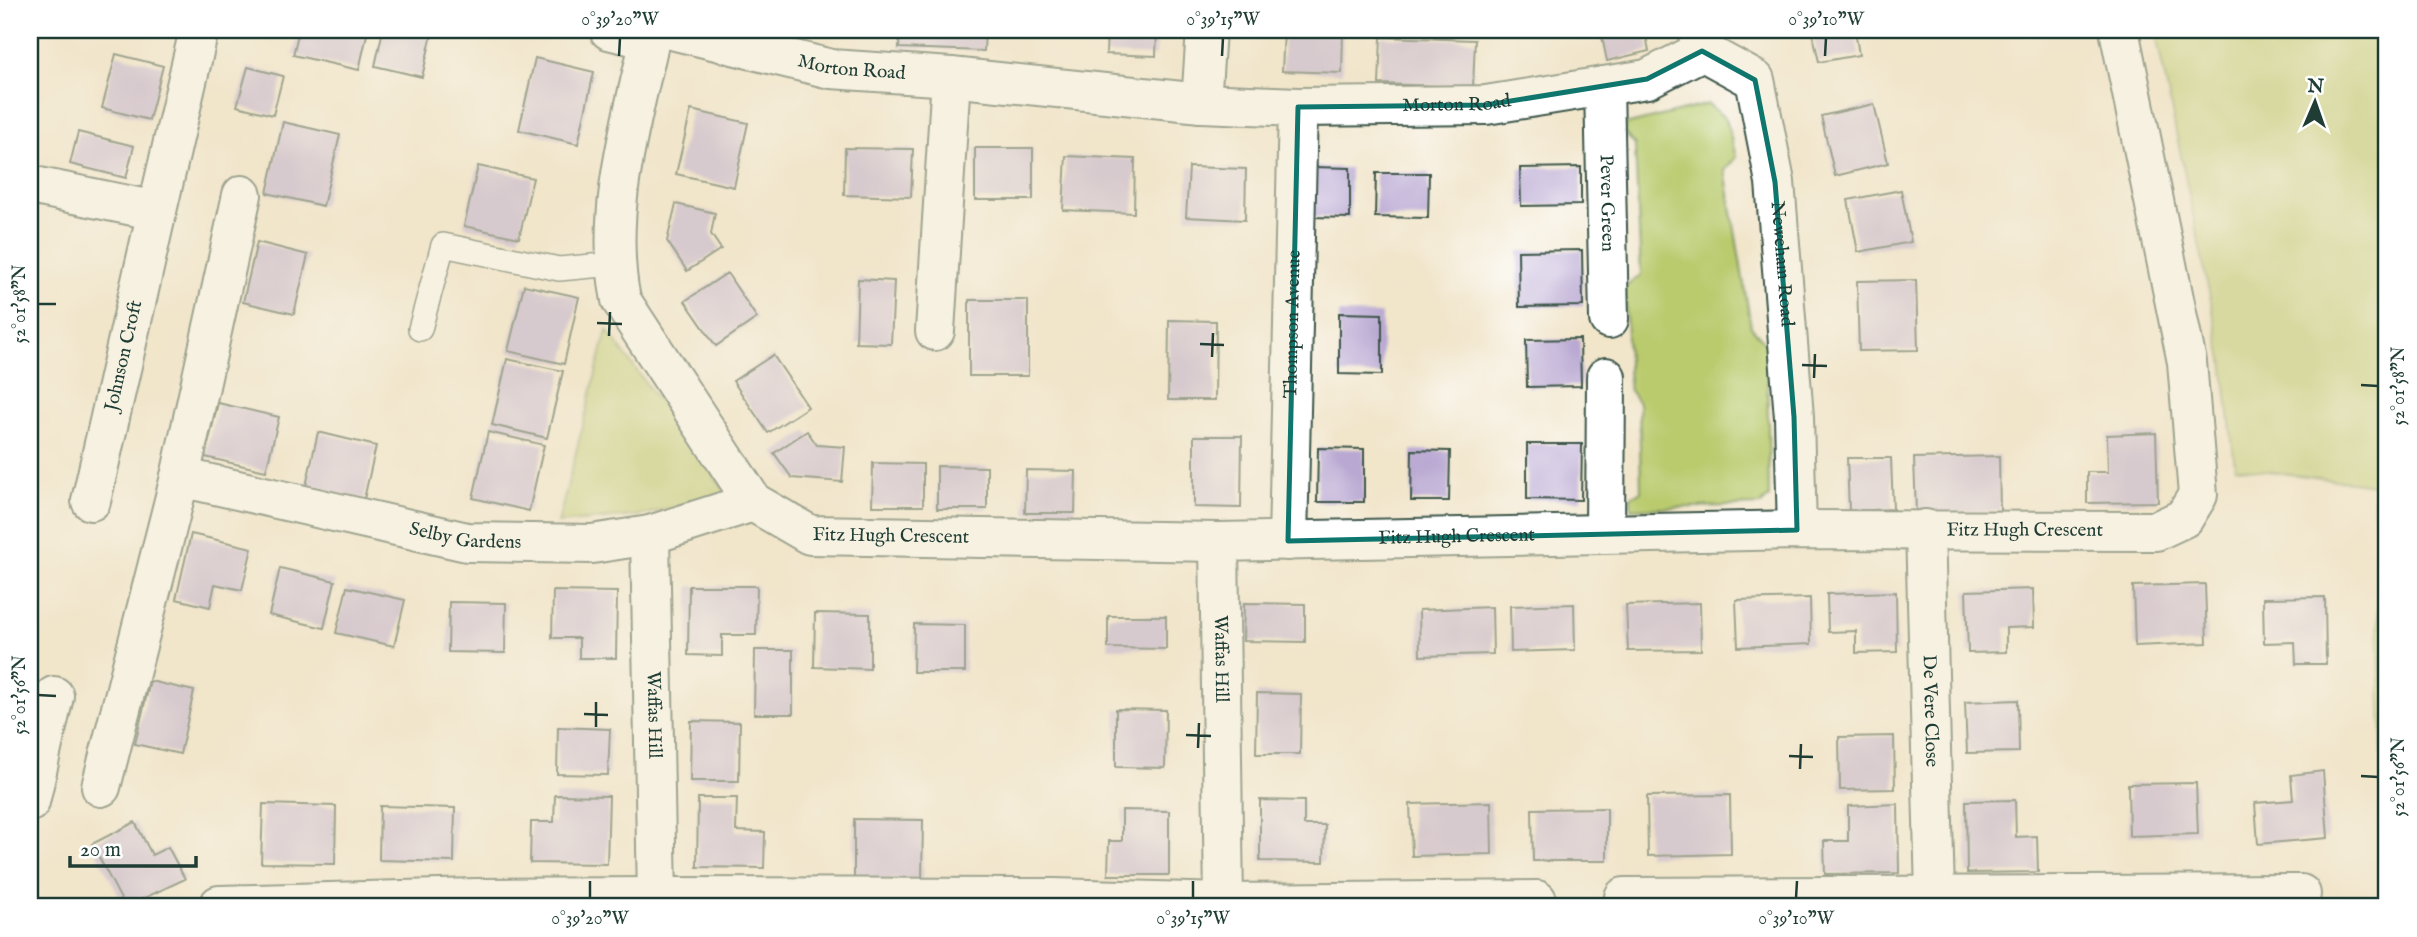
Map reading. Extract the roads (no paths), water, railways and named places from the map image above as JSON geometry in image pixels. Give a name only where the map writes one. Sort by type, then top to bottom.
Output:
[{"type":"street","name":"Johnson Croft","points":[[91,500],[199,30]]},
{"type":"street","name":"Morton Road","points":[[609,30],[658,33],[831,69],[951,77],[1201,103],[1298,107],[1486,105],[1647,79],[1699,41]]},
{"type":"street","points":[[1201,103],[1206,30]]},
{"type":"street","name":"Fitz Hugh Crescent","points":[[658,33],[632,109],[617,213],[614,264],[621,300],[753,502],[810,535],[1219,542],[1797,530],[2156,531],[2183,518],[2198,495],[2187,362],[2119,30]]},
{"type":"street","name":"Neweham Road","points":[[1699,41],[1755,80],[1758,93],[1775,182],[1794,417],[1797,530]]},
{"type":"street","points":[[935,331],[951,77]]},
{"type":"street","name":"Pever Green","points":[[1604,86],[1609,319]]},
{"type":"street","name":"Thompson Avenue","points":[[1288,541],[1298,107]]},
{"type":"street","points":[[30,185],[157,211]]},
{"type":"street","points":[[101,788],[180,477],[242,195]]},
{"type":"street","points":[[1605,534],[1606,377]]},
{"type":"street","name":"Selby Gardens","points":[[180,477],[467,542],[592,544],[650,535],[753,502]]},
{"type":"street","name":"De Vere Close","points":[[1925,529],[1935,894]]},
{"type":"street","name":"Waffas Hill","points":[[650,535],[657,897]]},
{"type":"street","name":"Waffas Hill","points":[[1219,542],[1224,903]]},
{"type":"street","points":[[30,802],[54,696]]},
{"type":"street","points":[[1623,897],[2301,894]]},
{"type":"street","points":[[219,905],[477,898],[657,897],[1054,898],[1224,903],[1537,900]]},
{"type":"lane","points":[[420,329],[443,245],[559,269],[614,264]]}]
